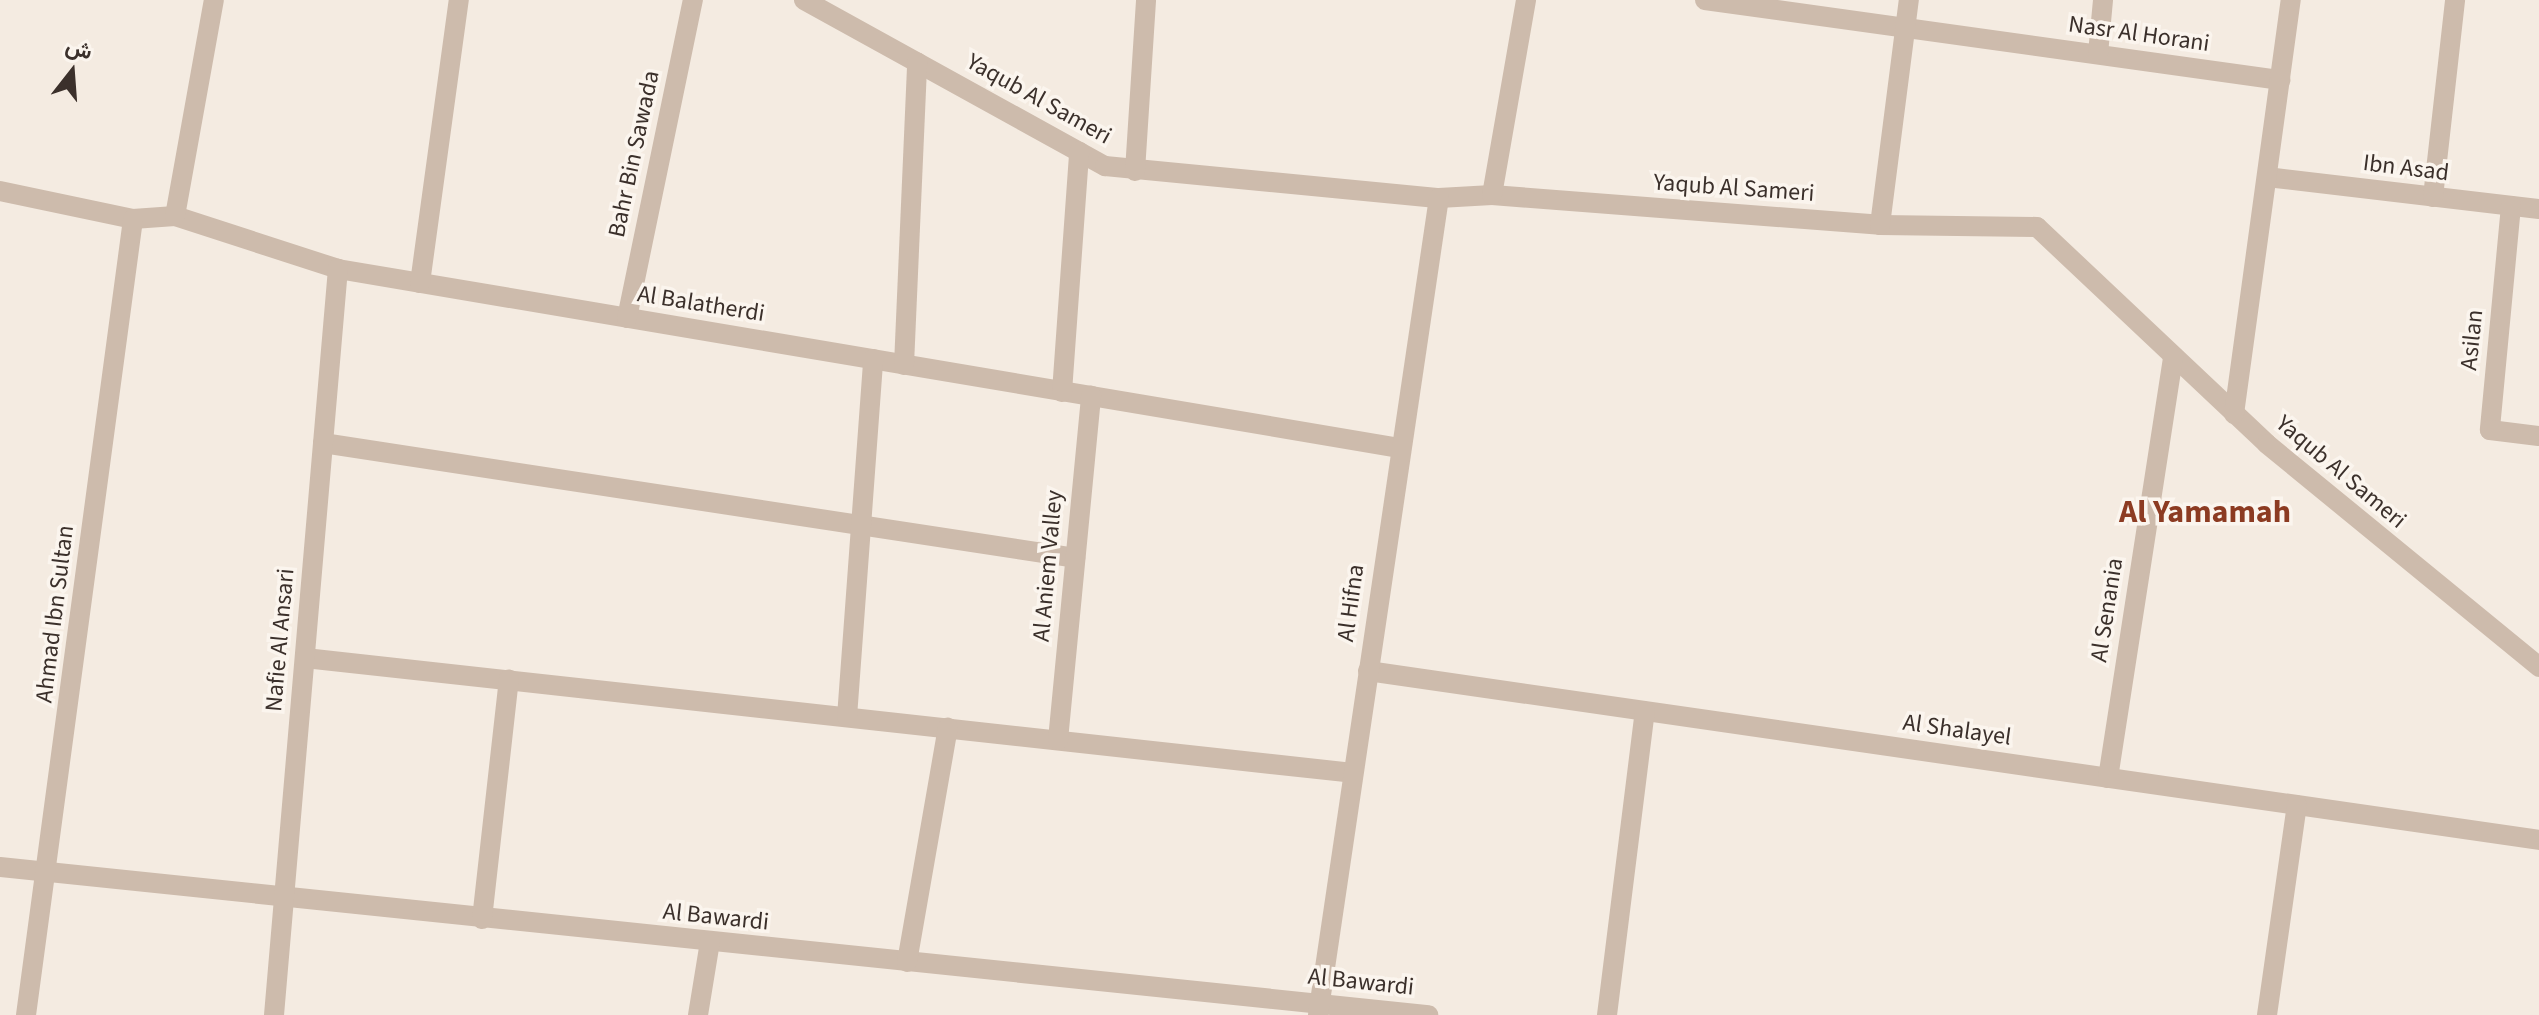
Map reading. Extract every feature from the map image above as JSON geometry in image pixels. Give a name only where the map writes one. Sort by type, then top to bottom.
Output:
[{"type":"street","points":[[175,216],[214,0]]},
{"type":"street","points":[[420,283],[459,0]]},
{"type":"street","name":"Bahr Bin Sawada","points":[[627,318],[693,0]]},
{"type":"street","name":"Yaqub Al Sameri","points":[[804,0],[838,9],[917,62],[1105,166],[1439,198],[1492,195],[1880,225],[2037,227],[2234,414],[2539,667]]},
{"type":"street","points":[[1135,171],[1146,0]]},
{"type":"street","points":[[1492,195],[1526,0]]},
{"type":"street","name":"Nasr Al Horani","points":[[1705,0],[2280,80]]},
{"type":"street","points":[[1880,225],[1909,0]]},
{"type":"street","points":[[2098,54],[2103,0]]},
{"type":"street","points":[[2234,414],[2291,0]]},
{"type":"street","points":[[2433,197],[2455,0]]},
{"type":"street","points":[[904,365],[917,62]]},
{"type":"street","points":[[1062,392],[1079,152]]},
{"type":"street","name":"Ibn Asad","points":[[2267,177],[2539,209]]},
{"type":"street","name":"Al Balatherdi","points":[[0,191],[133,219],[175,216],[338,269],[1400,448]]},
{"type":"street","name":"Al Hifna","points":[[1319,1010],[1439,198]]},
{"type":"street","name":"Asilan","points":[[2511,206],[2490,430],[2539,436]]},
{"type":"street","name":"Ahmad Ibn Sultan","points":[[26,1015],[133,219]]},
{"type":"street","name":"Nafie Al Ansari","points":[[274,1015],[338,269]]},
{"type":"street","name":"Al Senania","points":[[2108,778],[2173,356]]},
{"type":"street","points":[[847,717],[873,359]]},
{"type":"street","name":"Al Aniem Valley","points":[[1058,740],[1091,396]]},
{"type":"street","points":[[323,443],[1075,558]]},
{"type":"street","points":[[305,658],[1353,773]]},
{"type":"street","name":"Al Shalayel","points":[[1368,671],[2539,840]]},
{"type":"street","points":[[482,919],[509,680]]},
{"type":"street","points":[[1607,1015],[1645,711]]},
{"type":"street","points":[[907,962],[948,728]]},
{"type":"street","points":[[2267,1015],[2297,805]]},
{"type":"street","name":"Al Bawardi","points":[[0,867],[47,876],[907,962],[1319,1010],[1428,1015]]},
{"type":"street","points":[[698,1015],[710,942]]},
{"type":"district","name":"Al Yamamah","points":[[2205,512]]}]
